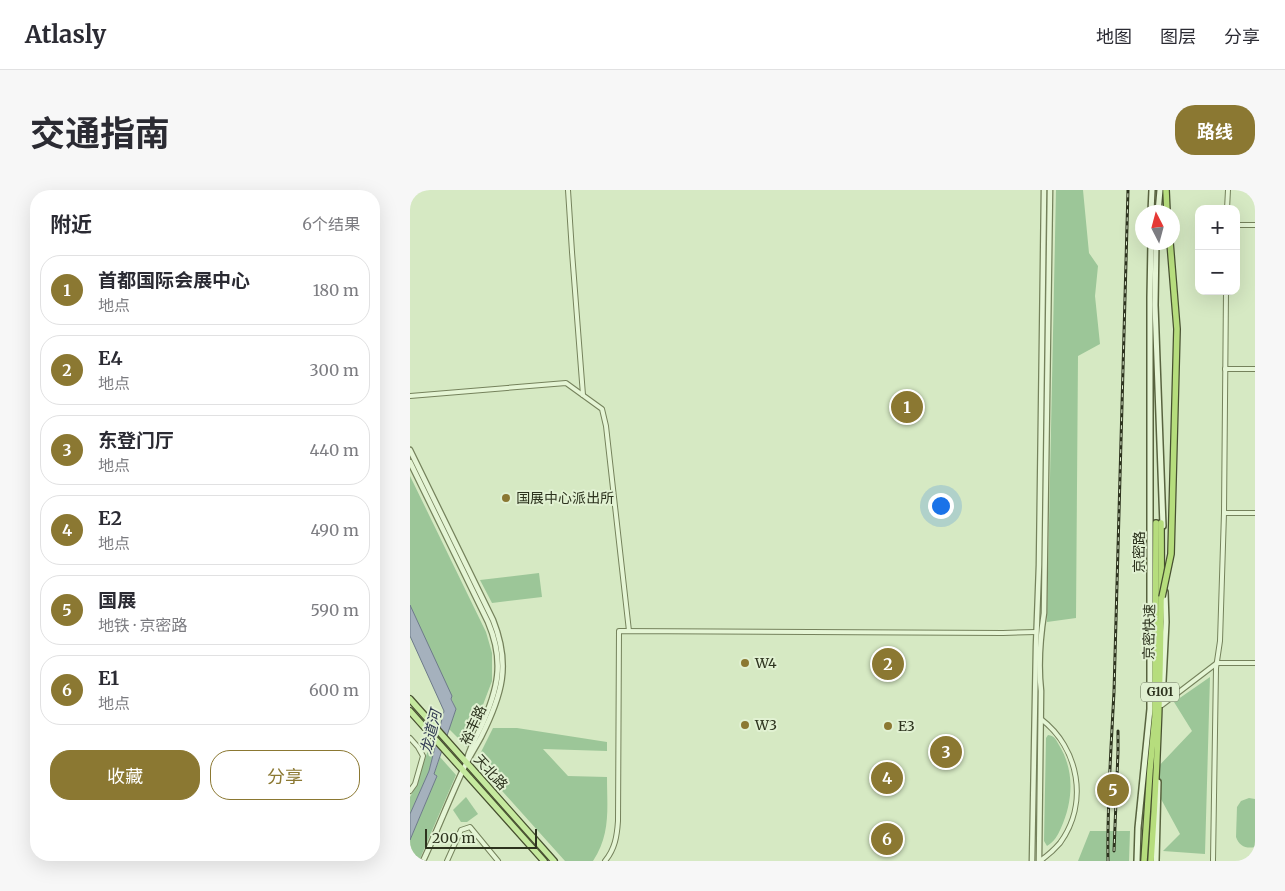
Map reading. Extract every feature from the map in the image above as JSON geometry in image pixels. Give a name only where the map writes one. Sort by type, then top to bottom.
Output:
[{"type":"highway","points":[[1166,190],[1167,205]]},
{"type":"highway","points":[[1162,597],[1171,554],[1177,329],[1171,250]]},
{"type":"highway","name":"京密快速","points":[[1144,861],[1155,717],[1158,523],[1162,597],[1160,717],[1151,861]]},
{"type":"main road","points":[[1152,190],[1152,205]]},
{"type":"main road","points":[[1159,205],[1160,190]]},
{"type":"main road","name":"京密路","points":[[1137,861],[1138,828],[1150,709],[1151,250]]},
{"type":"main road","name":"京密路","points":[[1156,250],[1155,305],[1166,622],[1156,861]]},
{"type":"main road","name":"天北路","points":[[410,699],[554,861]]},
{"type":"main road","name":"天北路","points":[[410,711],[544,861]]},
{"type":"street","points":[[568,190],[583,395]]},
{"type":"street","points":[[1032,861],[1044,190]]},
{"type":"street","points":[[1040,861],[1041,691],[1039,677],[1044,604],[1050,190]]},
{"type":"street","points":[[1227,205],[1228,190]]},
{"type":"street","points":[[1240,225],[1255,224]]},
{"type":"street","points":[[1213,861],[1217,664],[1220,642],[1224,513],[1226,295]]},
{"type":"street","points":[[1224,369],[1255,369]]},
{"type":"street","points":[[410,396],[566,383],[602,409],[606,426],[629,631]]},
{"type":"street","name":"裕丰路","points":[[410,450],[493,620],[503,654],[501,683],[497,698],[482,735],[466,763]]},
{"type":"street","name":"裕丰路","points":[[410,462],[488,622],[496,646],[497,682],[466,763]]},
{"type":"street","points":[[1224,513],[1255,513]]},
{"type":"street","points":[[605,861],[613,850],[617,836],[618,821],[619,631],[1036,632]]},
{"type":"street","points":[[1162,705],[1217,664],[1255,663]]},
{"type":"street","points":[[1040,861],[1060,842],[1068,827],[1076,802],[1077,788],[1074,768],[1067,749],[1051,727],[1041,719]]},
{"type":"street","points":[[410,738],[423,756],[415,784],[410,791]]},
{"type":"street","points":[[424,861],[466,763]]},
{"type":"street","points":[[447,861],[461,830],[470,827],[498,861]]},
{"type":"green space","points":[[1056,190],[1083,190],[1089,253],[1098,266],[1095,296],[1100,344],[1078,356],[1076,618],[1047,622]]},
{"type":"green space","points":[[410,476],[486,632],[492,653],[492,681],[467,747],[449,729],[456,709],[410,605]]},
{"type":"green space","points":[[539,573],[542,597],[492,603],[480,580]]},
{"type":"green space","points":[[1210,677],[1205,854],[1163,851],[1180,834],[1155,788],[1155,770],[1192,731],[1174,702]]},
{"type":"green space","points":[[493,728],[517,728],[607,742],[607,751],[543,749],[568,776],[607,777],[607,820],[603,841],[593,861],[565,861],[476,762]]},
{"type":"green space","points":[[1048,735],[1055,738],[1068,765],[1070,797],[1061,828],[1056,838],[1047,846],[1044,841],[1046,738]]},
{"type":"green space","points":[[430,745],[434,750],[429,771],[410,814],[410,797]]},
{"type":"green space","points":[[440,757],[456,775],[419,861],[410,861],[410,840],[437,776],[434,774]]},
{"type":"green space","points":[[466,797],[478,814],[467,822],[461,822],[453,810]]},
{"type":"green space","points":[[1249,798],[1255,799],[1255,847],[1252,848],[1241,845],[1236,837],[1237,807],[1241,801]]},
{"type":"green space","points":[[1090,831],[1130,831],[1129,861],[1078,861]]},
{"type":"shaded area","name":"龙道河","points":[[410,605],[452,696],[451,699],[456,709],[434,774],[437,776],[410,840],[410,814],[429,771],[444,711],[410,636]]},
{"type":"railway","points":[[1108,861],[1128,190]]},
{"type":"railway","points":[[1114,851],[1118,731]]},
{"type":"place","name":"首都国际会展中心","points":[[907,407]]},
{"type":"place","name":"国展中心派出所","points":[[506,498]]},
{"type":"place","name":"W4","points":[[745,663]]},
{"type":"place","name":"E4","points":[[888,664]]},
{"type":"place","name":"W3","points":[[745,725]]},
{"type":"place","name":"E3","points":[[888,726]]},
{"type":"place","name":"东登门厅","points":[[946,752]]},
{"type":"place","name":"E2","points":[[887,778]]},
{"type":"place","name":"国展","points":[[1113,790]]},
{"type":"place","name":"E1","points":[[887,839]]}]
